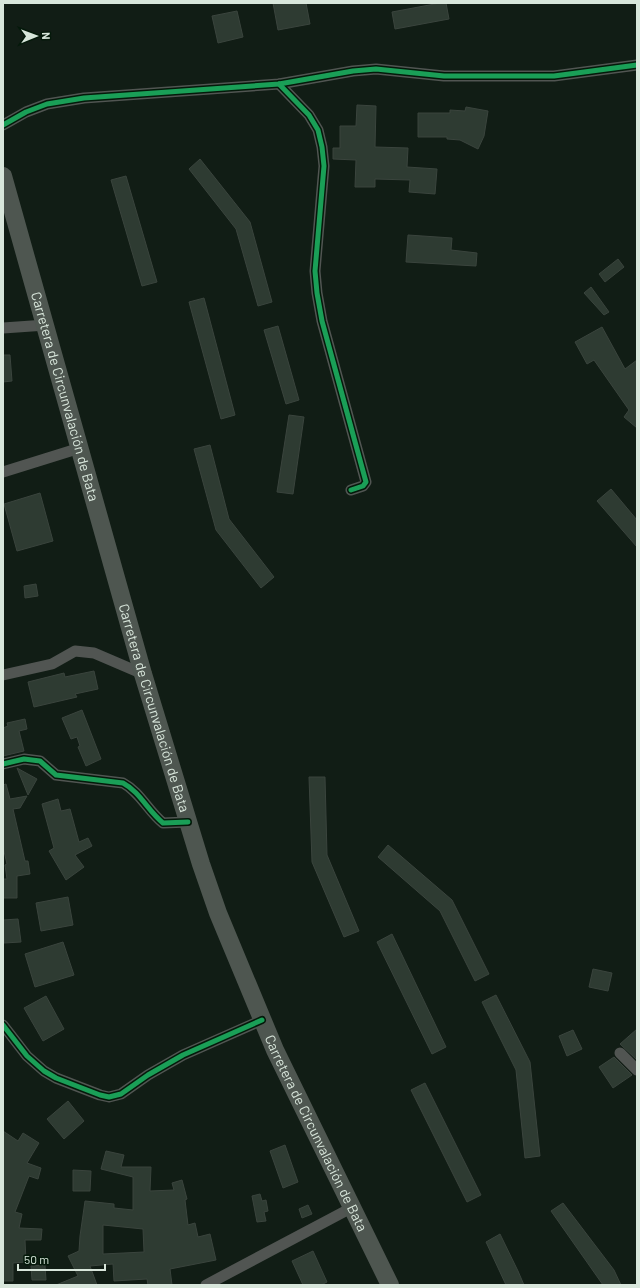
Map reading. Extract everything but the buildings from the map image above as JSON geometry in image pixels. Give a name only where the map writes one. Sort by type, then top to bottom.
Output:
[{"type":"main road","name":"Carretera de Circunvalación de Bata","points":[[3,176],[143,674],[188,822],[218,913],[262,1020],[390,1285]]},
{"type":"street","points":[[3,125],[26,112],[47,104],[84,98],[279,84],[353,71],[376,69],[444,76],[554,76],[637,65]]},
{"type":"street","points":[[279,84],[309,115],[318,130],[322,147],[324,166],[315,271],[322,321],[366,482],[363,486],[350,490]]},
{"type":"street","points":[[3,328],[46,325]]},
{"type":"street","points":[[3,472],[80,448]]},
{"type":"street","points":[[3,675],[52,664],[75,651],[94,653],[143,674]]},
{"type":"street","points":[[3,764],[24,759],[40,760],[56,774],[123,783],[132,788],[153,815],[163,822],[188,822]]},
{"type":"street","points":[[3,1026],[27,1056],[44,1071],[56,1078],[109,1097],[121,1094],[148,1075],[183,1055],[262,1020]]},
{"type":"street","points":[[620,1053],[637,1070]]},
{"type":"street","points":[[206,1285],[353,1207]]},
{"type":"cycle path","points":[[3,125],[26,112],[47,104],[84,98],[279,84],[353,71],[376,69],[444,76],[554,76],[637,65]]},
{"type":"cycle path","points":[[279,84],[309,115],[318,130],[322,147],[324,166],[315,271],[322,321],[366,482],[363,486],[351,490]]},
{"type":"cycle path","points":[[3,764],[24,759],[40,761],[56,775],[123,783],[134,791],[163,823],[188,822]]},
{"type":"cycle path","points":[[3,1025],[27,1056],[44,1071],[56,1078],[109,1097],[121,1094],[148,1075],[183,1055],[262,1020]]}]
